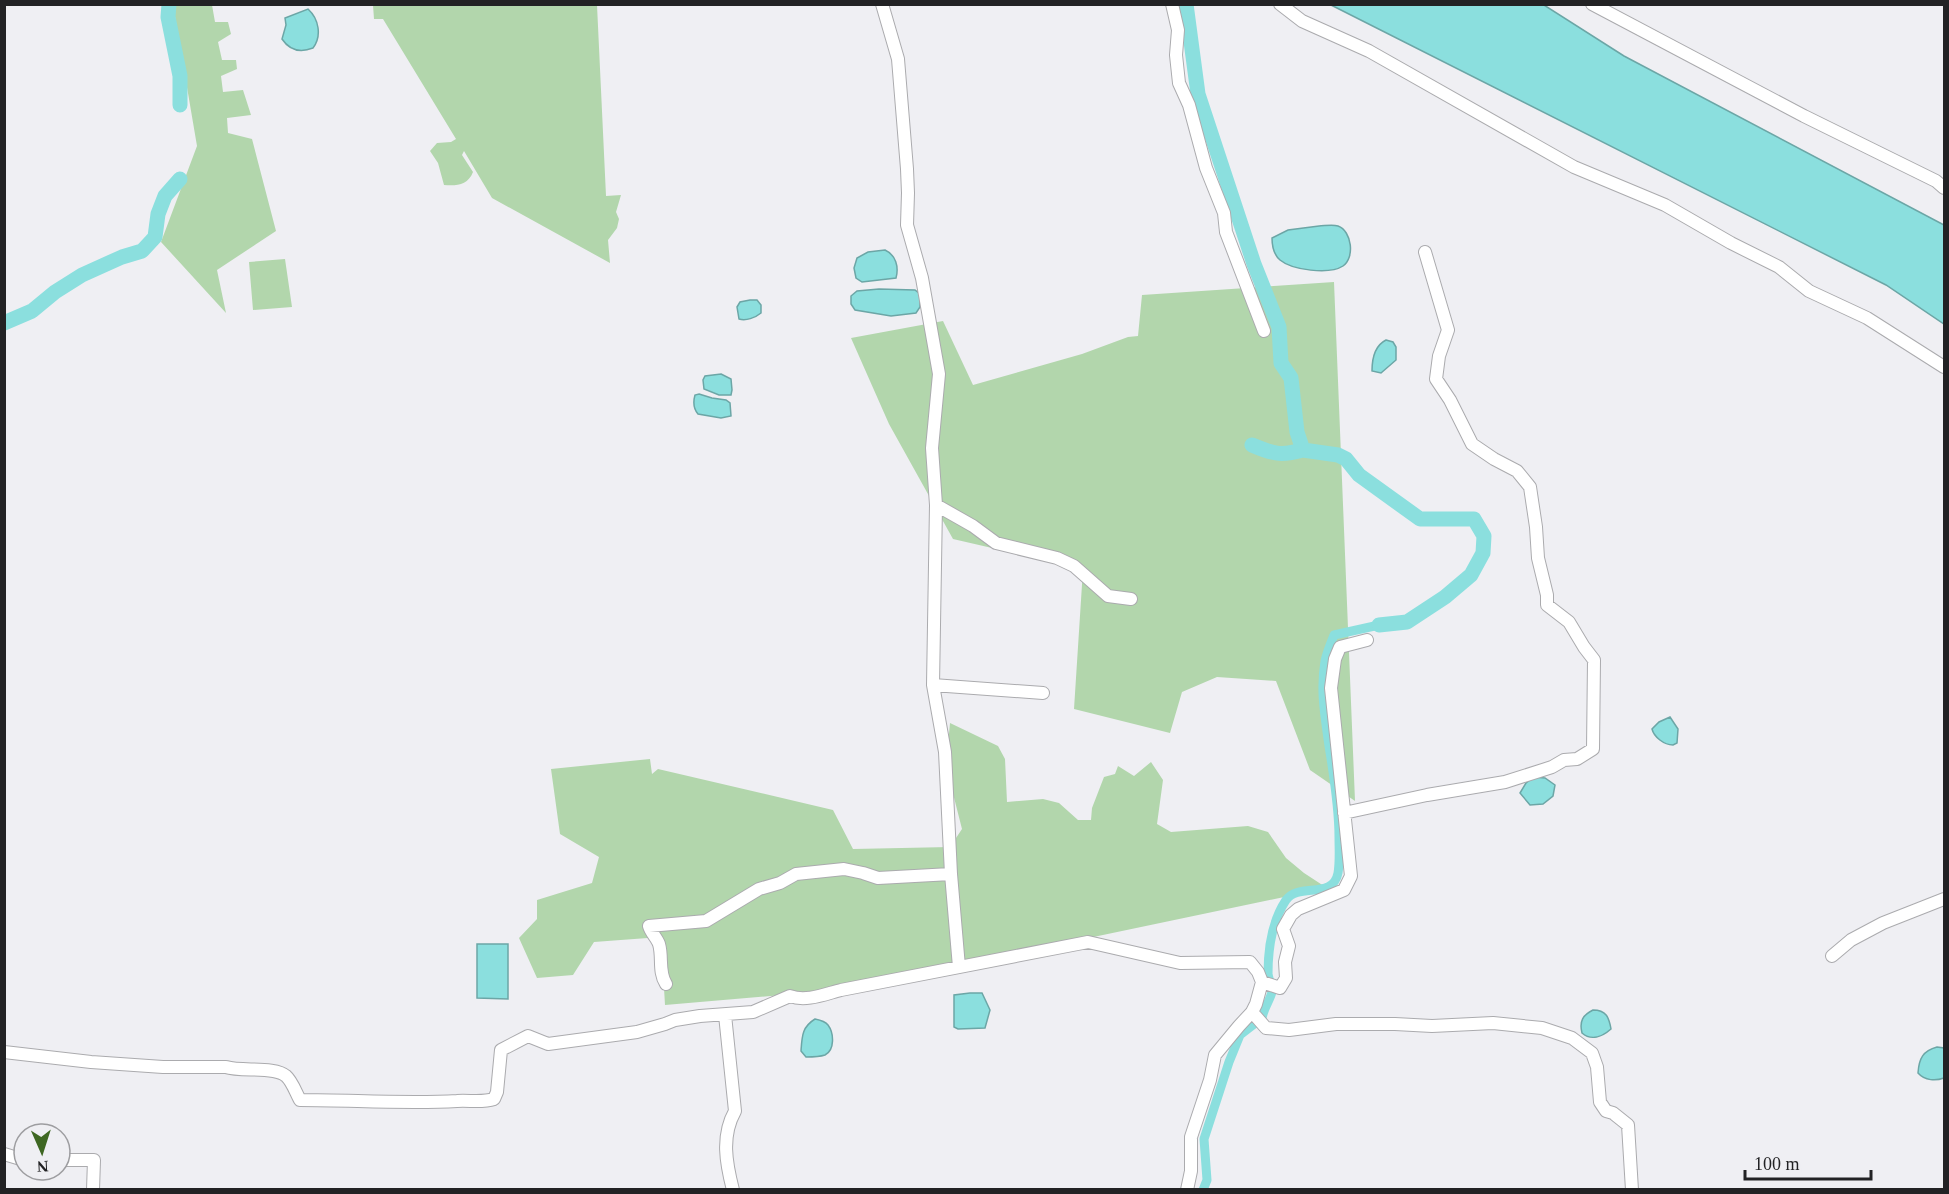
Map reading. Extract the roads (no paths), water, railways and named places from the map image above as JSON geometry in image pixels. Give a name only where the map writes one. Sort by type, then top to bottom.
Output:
[{"type":"street","points":[[882,4],[898,59],[907,169],[907,225],[922,278],[939,374],[932,448],[936,505],[933,685],[945,752],[951,874],[959,967]]},
{"type":"street","points":[[1172,4],[1178,30],[1176,55],[1179,83],[1189,105],[1206,168],[1224,213],[1226,232],[1264,331]]},
{"type":"street","points":[[1280,4],[1302,21],[1369,51],[1574,167],[1665,205],[1731,243],[1779,267],[1809,291],[1867,318],[1944,367]]},
{"type":"street","points":[[1592,4],[1804,116],[1936,181],[1944,188]]},
{"type":"street","points":[[1344,813],[1427,795],[1505,782],[1552,767],[1564,760],[1577,759],[1593,749],[1594,660],[1569,622],[1547,605],[1547,595],[1538,558],[1530,487],[1517,471],[1472,444],[1450,400],[1436,379],[1439,356],[1448,330],[1425,252]]},
{"type":"street","points":[[936,505],[973,526],[996,543],[1057,558],[1074,566],[1108,596],[1131,599]]},
{"type":"street","points":[[1262,982],[1280,988],[1286,978],[1285,962],[1289,946],[1283,929],[1291,915],[1298,909],[1344,890],[1351,876],[1331,688],[1335,659],[1340,647],[1367,640]]},
{"type":"street","points":[[933,685],[1043,693]]},
{"type":"street","points":[[666,984],[662,977],[658,940],[652,934],[649,926],[706,921],[759,889],[780,884],[796,874],[844,869],[878,878],[951,874]]},
{"type":"street","points":[[1832,956],[1851,940],[1884,923],[1944,899]]},
{"type":"street","points":[[4,1052],[163,1067],[226,1067],[278,1071],[286,1076],[300,1100],[415,1103],[486,1101],[494,1099],[497,1092],[501,1050],[528,1036],[548,1044],[637,1032],[675,1020],[753,1012],[790,996],[807,999],[1088,942],[1180,963],[1250,962],[1262,982],[1252,1012],[1215,1055],[1210,1080],[1191,1137],[1191,1171],[1186,1190]]},
{"type":"street","points":[[1252,1012],[1266,1028],[1289,1030],[1336,1024],[1432,1026],[1493,1023],[1542,1028],[1572,1038],[1592,1053],[1597,1067],[1600,1102],[1606,1111],[1613,1113],[1628,1125],[1632,1190]]},
{"type":"street","points":[[725,1015],[735,1111],[729,1123],[725,1146],[732,1190]]},
{"type":"street","points":[[72,1160],[94,1160],[93,1190]]},
{"type":"water","points":[[1331,5],[1544,5],[1624,56],[1944,225],[1944,324],[1886,285]]},
{"type":"water","points":[[308,9],[317,23],[318,38],[313,48],[296,50],[282,39],[286,25],[285,18]]},
{"type":"water","points":[[1338,226],[1346,233],[1350,251],[1347,262],[1343,266],[1320,271],[1302,269],[1280,260],[1276,255],[1272,238],[1288,230]]},
{"type":"water","points":[[885,250],[896,262],[896,278],[862,282],[856,278],[854,268],[857,258],[868,252]]},
{"type":"water","points":[[915,290],[920,294],[920,307],[916,313],[891,316],[855,310],[851,304],[851,296],[857,291]]},
{"type":"water","points":[[757,300],[761,305],[761,313],[750,319],[739,319],[737,307],[740,302]]},
{"type":"water","points":[[1386,340],[1393,342],[1396,347],[1396,360],[1381,373],[1372,371],[1374,353]]},
{"type":"water","points":[[721,374],[731,379],[731,395],[719,395],[704,389],[705,376]]},
{"type":"water","points":[[695,395],[726,400],[730,403],[731,416],[721,418],[698,414],[694,403]]},
{"type":"water","points":[[1670,717],[1678,729],[1677,743],[1673,745],[1660,740],[1652,729],[1659,722]]},
{"type":"water","points":[[1534,777],[1545,778],[1555,785],[1553,796],[1543,804],[1530,805],[1520,793],[1526,783]]},
{"type":"water","points":[[477,944],[508,944],[508,999],[477,998]]},
{"type":"water","points":[[982,993],[990,1010],[985,1028],[958,1029],[954,1027],[954,995]]},
{"type":"water","points":[[1593,1010],[1601,1011],[1606,1015],[1611,1029],[1600,1036],[1589,1037],[1582,1033],[1581,1025],[1584,1016]]},
{"type":"water","points":[[815,1019],[824,1022],[830,1028],[832,1045],[825,1055],[806,1057],[801,1051],[802,1036],[807,1025]]},
{"type":"water","points":[[1937,1047],[1944,1048],[1944,1078],[1927,1079],[1918,1073],[1919,1063],[1925,1053]]},
{"type":"waterway","points":[[169,4],[168,17],[180,76],[180,105]]},
{"type":"waterway","points":[[1186,4],[1198,94],[1254,264],[1279,327],[1281,363],[1291,378],[1297,432],[1303,450],[1338,455],[1346,459],[1359,475],[1420,519],[1474,519],[1484,536],[1483,553],[1471,575],[1445,597],[1407,622],[1379,625]]},
{"type":"waterway","points":[[4,323],[32,311],[55,292],[82,275],[122,257],[142,251],[155,237],[158,214],[165,196],[180,179]]},
{"type":"waterway","points":[[1252,445],[1277,453],[1303,450]]},
{"type":"waterway","points":[[1203,1190],[1207,1180],[1204,1139],[1229,1062],[1240,1035],[1262,1018],[1272,992],[1268,974],[1269,955],[1277,917],[1286,900],[1292,895],[1330,886],[1338,873],[1338,814],[1323,693],[1327,654],[1334,635],[1379,625]]}]
